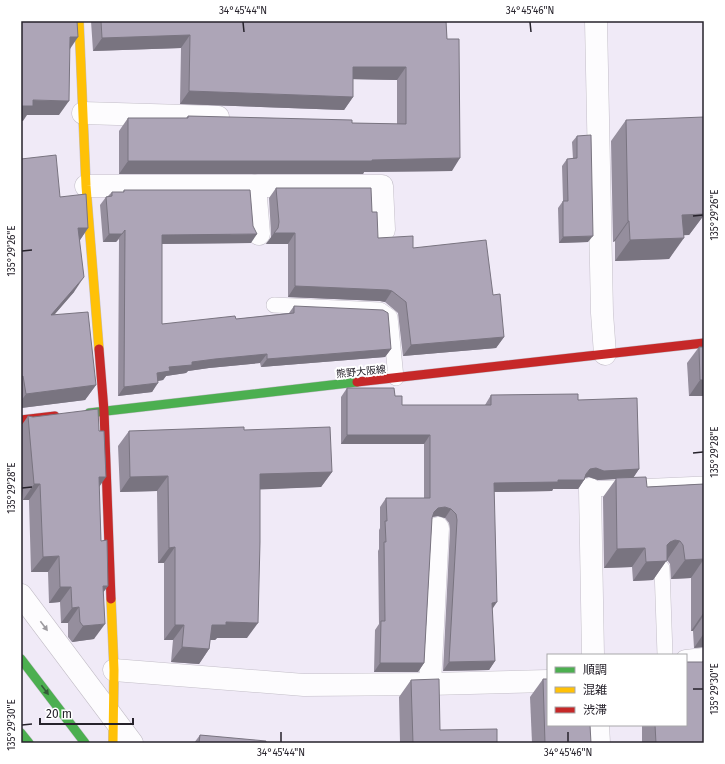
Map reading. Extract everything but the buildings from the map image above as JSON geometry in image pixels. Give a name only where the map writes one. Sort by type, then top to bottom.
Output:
[{"type":"main road","points":[[79,21],[86,186],[104,411],[114,670],[113,743]]},
{"type":"main road","name":"熊野大阪線","points":[[81,414],[704,343]]},
{"type":"main road","points":[[21,420],[66,415]]},
{"type":"main road","points":[[21,659],[85,743]]},
{"type":"main road","points":[[21,733],[29,743]]},
{"type":"street","points":[[596,21],[602,313],[605,354]]},
{"type":"street","points":[[83,113],[239,117]]},
{"type":"street","points":[[86,186],[382,186],[384,230]]},
{"type":"street","points":[[255,186],[259,234]]},
{"type":"street","points":[[590,489],[593,654]]},
{"type":"street","points":[[430,684],[438,528]]},
{"type":"street","points":[[21,595],[132,743]]},
{"type":"street","points":[[687,661],[704,659]]},
{"type":"street","points":[[114,670],[304,685],[547,681]]},
{"type":"street","points":[[598,726],[599,743]]},
{"type":"lane","points":[[274,305],[380,310],[390,317],[396,378]]},
{"type":"lane","points":[[590,489],[704,484]]},
{"type":"lane","points":[[662,568],[665,654]]},
{"type":"traffic: fast","points":[[89,413],[357,382]]},
{"type":"traffic: fast","points":[[21,659],[85,743]]},
{"type":"traffic: fast","points":[[21,733],[29,743]]},
{"type":"traffic: slow","points":[[79,21],[86,186],[99,349]]},
{"type":"traffic: slow","points":[[111,599],[114,670],[113,743]]},
{"type":"traffic: jam","points":[[357,382],[704,343]]},
{"type":"traffic: jam","points":[[99,349],[104,411],[111,599]]},
{"type":"traffic: jam","points":[[21,420],[55,416]]}]
